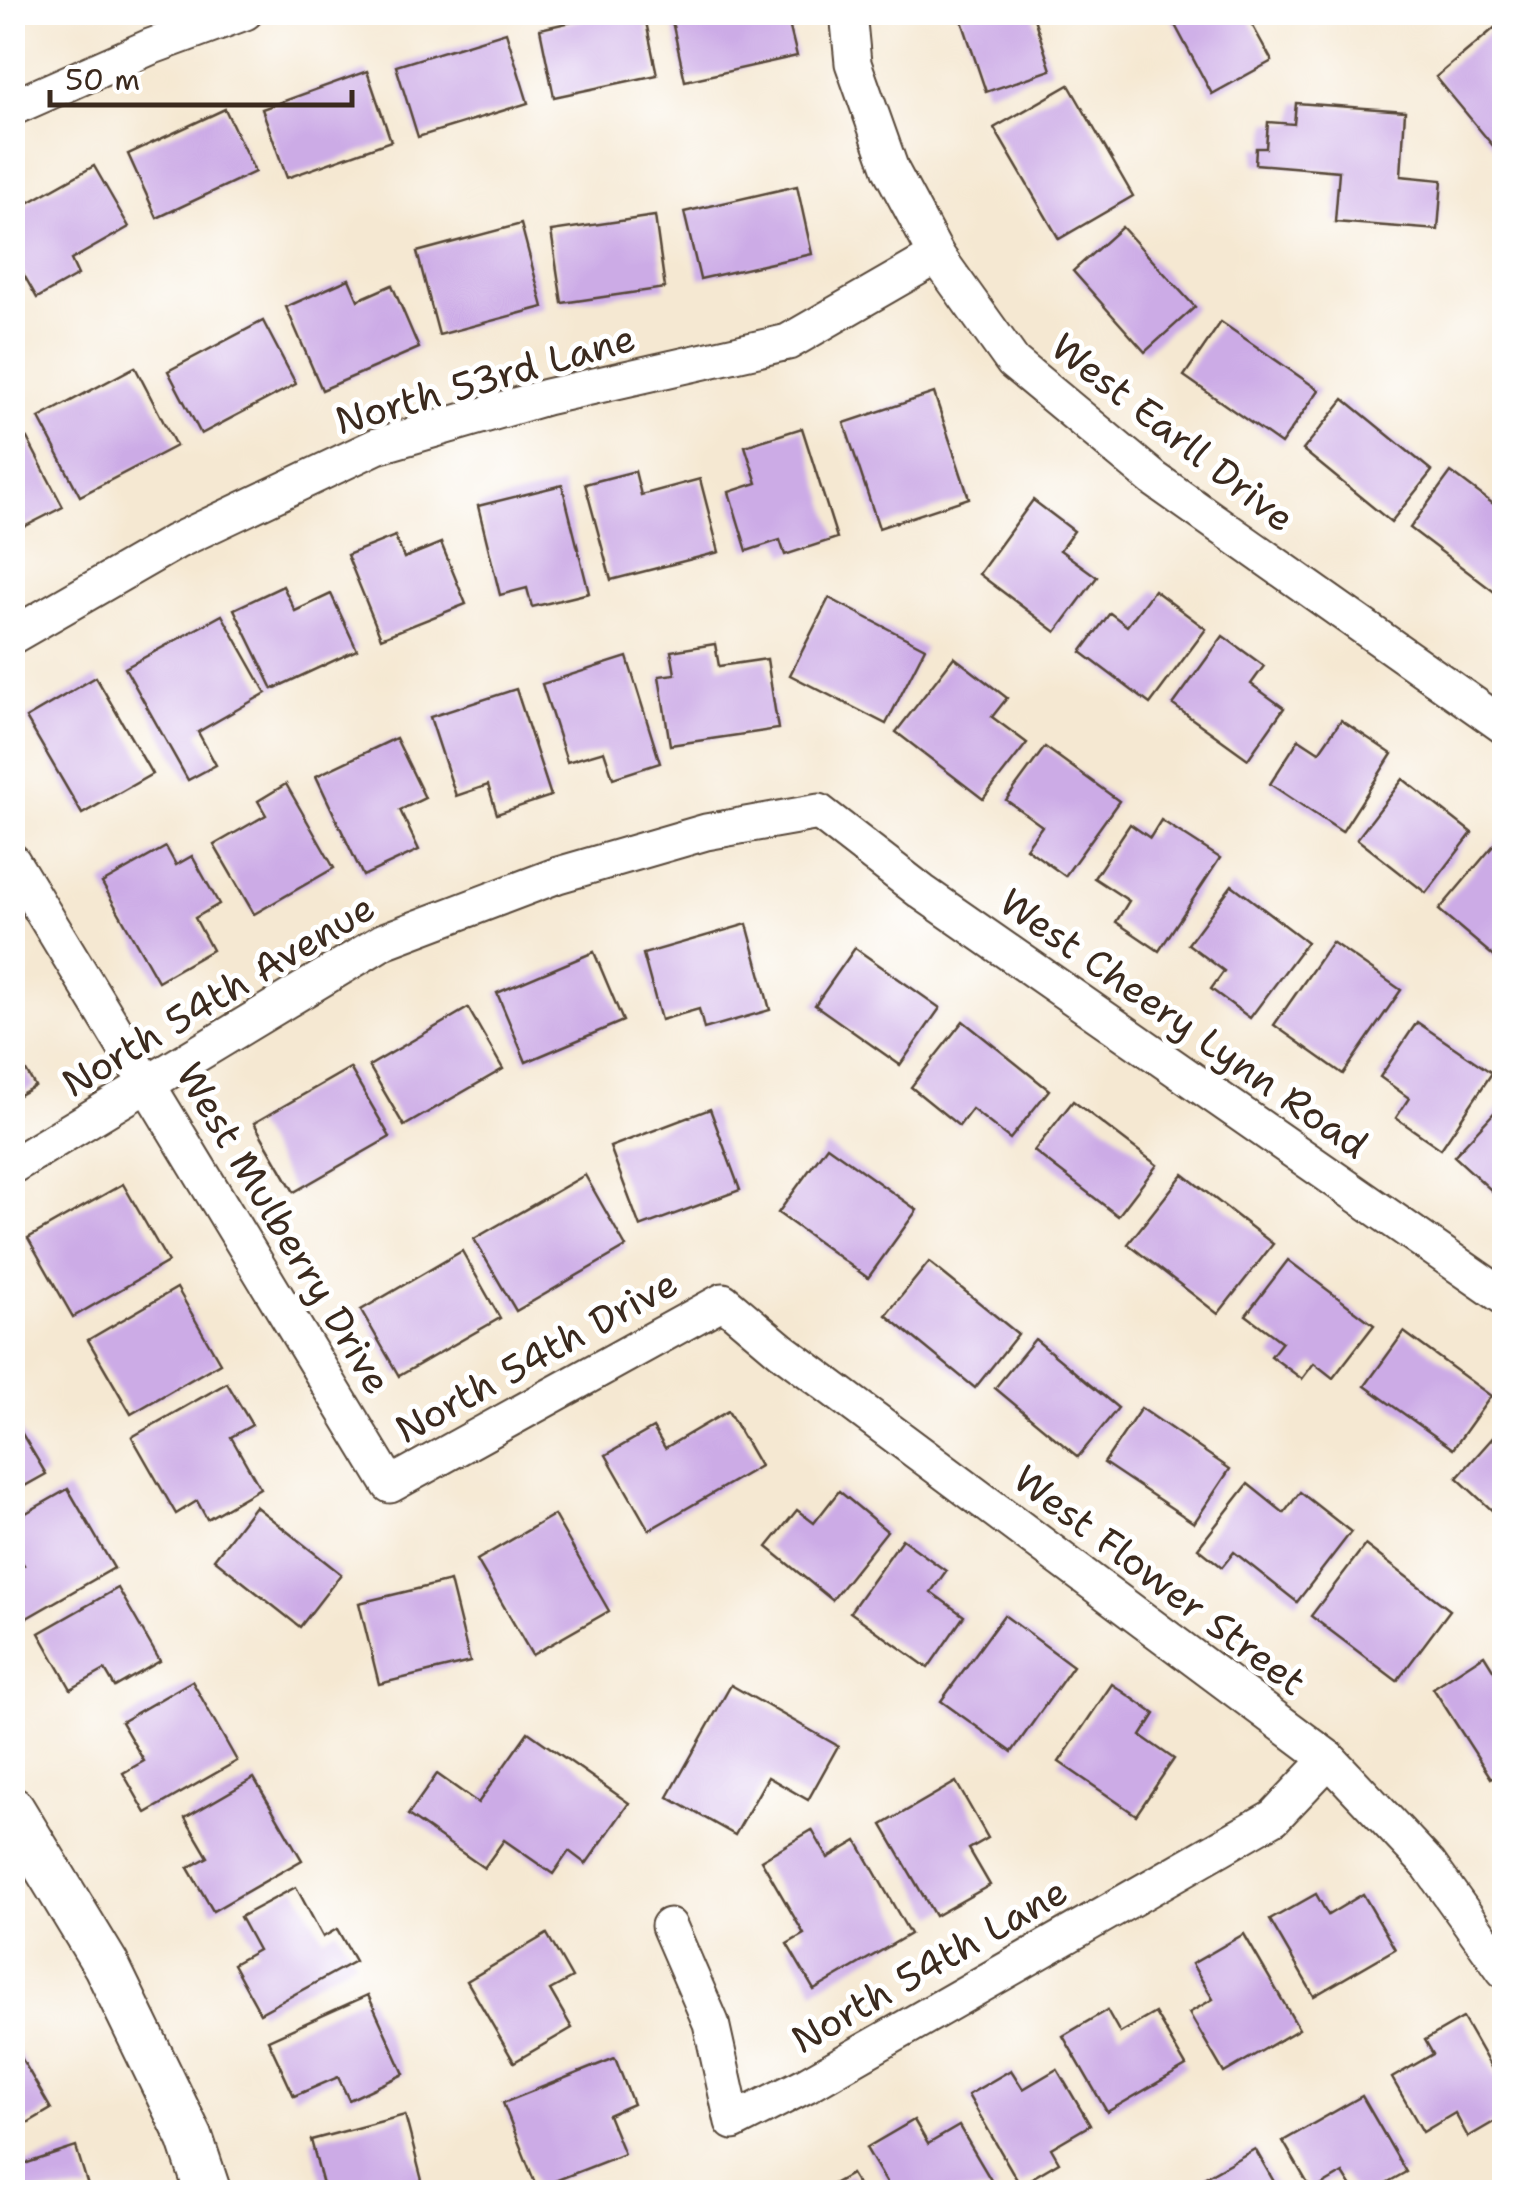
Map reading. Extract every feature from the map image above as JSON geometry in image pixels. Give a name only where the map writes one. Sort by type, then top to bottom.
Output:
[{"type":"street","points":[[12,108],[150,48],[246,12]]},
{"type":"street","name":"West Earll Drive","points":[[848,12],[853,63],[891,170],[936,256],[1013,362],[1154,479],[1504,726]]},
{"type":"street","name":"North 53rd Lane","points":[[12,636],[175,542],[377,446],[546,397],[788,342],[936,256]]},
{"type":"street","name":"North 54th Avenue","points":[[12,1166],[384,941],[595,864],[706,832],[819,812]]},
{"type":"street","name":"West Cheery Lynn Road","points":[[819,812],[922,892],[1504,1298]]},
{"type":"street","name":"West Mulberry Drive","points":[[12,861],[390,1485]]},
{"type":"street","name":"North 54th Drive","points":[[390,1485],[723,1300]]},
{"type":"street","name":"West Flower Street","points":[[723,1300],[780,1350],[1329,1758],[1429,1865],[1504,1970]]},
{"type":"street","name":"North 54th Lane","points":[[669,1926],[710,2024],[733,2122],[806,2085],[1274,1817],[1329,1758]]},
{"type":"street","points":[[12,1810],[106,1965],[190,2138],[208,2192]]},
{"type":"building","points":[[616,12],[644,12],[657,75],[554,97],[540,29]]},
{"type":"building","points":[[670,12],[786,12],[797,56],[685,81]]},
{"type":"building","points":[[959,12],[1032,12],[1051,70],[986,92]]},
{"type":"building","points":[[1168,12],[1245,12],[1272,61],[1212,94]]},
{"type":"building","points":[[1504,20],[1504,138],[1494,147],[1436,77]]},
{"type":"building","points":[[506,32],[528,103],[418,137],[396,66]]},
{"type":"building","points":[[367,71],[391,141],[287,178],[262,109]]},
{"type":"building","points":[[1069,85],[1133,196],[1059,239],[994,128]]},
{"type":"building","points":[[1296,103],[1405,111],[1401,176],[1442,180],[1438,230],[1335,222],[1339,171],[1255,164],[1256,148],[1266,148],[1268,122],[1294,124]]},
{"type":"building","points":[[225,109],[255,172],[157,218],[128,154]]},
{"type":"building","points":[[94,166],[129,227],[71,260],[78,275],[37,298],[12,254],[12,212]]},
{"type":"building","points":[[797,186],[812,254],[700,279],[684,212]]},
{"type":"building","points":[[655,216],[665,288],[562,303],[551,231]]},
{"type":"building","points":[[521,224],[543,307],[439,335],[417,252]]},
{"type":"building","points":[[1122,227],[1195,307],[1145,352],[1073,271]]},
{"type":"building","points":[[349,279],[358,300],[392,285],[419,348],[322,390],[286,307]]},
{"type":"building","points":[[263,321],[296,384],[201,434],[168,371]]},
{"type":"building","points":[[1221,322],[1319,390],[1281,444],[1184,376]]},
{"type":"building","points":[[135,367],[176,446],[80,496],[39,418]]},
{"type":"building","points":[[934,393],[969,498],[879,528],[844,423]]},
{"type":"building","points":[[1344,399],[1432,471],[1391,522],[1303,450]]},
{"type":"building","points":[[802,428],[837,538],[785,555],[780,540],[747,551],[729,492],[757,483],[745,446]]},
{"type":"building","points":[[27,438],[63,507],[12,533],[12,445]]},
{"type":"building","points":[[635,471],[641,495],[700,479],[719,552],[611,580],[585,484]]},
{"type":"building","points":[[1451,472],[1504,512],[1504,583],[1497,594],[1410,528]]},
{"type":"building","points":[[562,485],[589,593],[532,607],[527,588],[500,595],[478,506]]},
{"type":"building","points":[[1033,500],[1074,531],[1060,550],[1097,577],[1056,632],[979,574]]},
{"type":"building","points":[[395,536],[404,558],[441,543],[466,604],[381,638],[347,555]]},
{"type":"building","points":[[283,586],[295,611],[331,594],[357,650],[273,689],[234,609]]},
{"type":"building","points":[[1154,590],[1206,629],[1150,704],[1081,652],[1110,613],[1127,626]]},
{"type":"building","points":[[829,598],[925,648],[886,724],[790,675]]},
{"type":"building","points":[[222,615],[266,693],[198,732],[216,765],[188,780],[125,668]]},
{"type":"building","points":[[1223,636],[1264,666],[1251,684],[1284,708],[1248,759],[1173,705]]},
{"type":"building","points":[[715,644],[719,666],[767,659],[778,729],[670,745],[659,676],[675,674],[671,651]]},
{"type":"building","points":[[627,657],[660,763],[613,778],[604,751],[567,762],[542,684]]},
{"type":"building","points":[[954,657],[1007,698],[992,717],[1027,743],[983,799],[896,732]]},
{"type":"building","points":[[96,677],[152,774],[82,814],[26,718]]},
{"type":"building","points":[[516,689],[551,796],[497,814],[488,785],[456,796],[430,717]]},
{"type":"building","points":[[1341,720],[1392,754],[1342,832],[1270,784],[1299,739],[1319,752]]},
{"type":"building","points":[[396,738],[425,798],[400,810],[419,850],[363,876],[316,776]]},
{"type":"building","points":[[1045,747],[1119,801],[1065,876],[1026,848],[1042,826],[1006,800]]},
{"type":"building","points":[[1403,779],[1472,833],[1426,893],[1357,839]]},
{"type":"building","points":[[286,784],[334,868],[254,914],[214,845],[266,815],[258,801]]},
{"type":"building","points":[[1161,820],[1220,858],[1159,951],[1116,922],[1129,901],[1094,878],[1130,824],[1150,838]]},
{"type":"building","points":[[1504,833],[1504,965],[1439,910]]},
{"type":"building","points":[[166,847],[176,865],[192,856],[219,904],[195,918],[212,950],[158,981],[102,883]]},
{"type":"building","points":[[1232,885],[1307,942],[1250,1018],[1211,989],[1224,971],[1188,944]]},
{"type":"building","points":[[747,924],[770,1010],[704,1029],[699,1009],[661,1020],[643,954]]},
{"type":"building","points":[[1332,942],[1401,990],[1343,1074],[1274,1025]]},
{"type":"building","points":[[855,948],[940,1008],[900,1065],[815,1005]]},
{"type":"building","points":[[594,952],[623,1021],[526,1062],[497,993]]},
{"type":"building","points":[[468,1008],[503,1069],[404,1126],[369,1066]]},
{"type":"building","points":[[963,1021],[1049,1090],[1010,1139],[972,1109],[959,1126],[911,1087]]},
{"type":"building","points":[[1417,1022],[1492,1073],[1441,1149],[1396,1118],[1409,1098],[1380,1077]]},
{"type":"building","points":[[12,1047],[35,1086],[12,1099]]},
{"type":"building","points":[[350,1068],[390,1137],[294,1192],[254,1123]]},
{"type":"building","points":[[1073,1101],[1157,1165],[1118,1216],[1034,1151]]},
{"type":"building","points":[[1504,1102],[1504,1202],[1454,1156]]},
{"type":"building","points":[[710,1109],[740,1190],[640,1227],[610,1147]]},
{"type":"building","points":[[827,1146],[917,1210],[868,1278],[778,1213]]},
{"type":"building","points":[[1183,1174],[1273,1244],[1218,1314],[1128,1244]]},
{"type":"building","points":[[585,1175],[626,1247],[516,1311],[474,1239]]},
{"type":"building","points":[[123,1184],[168,1262],[73,1317],[28,1238]]},
{"type":"building","points":[[462,1251],[500,1318],[399,1376],[361,1310]]},
{"type":"building","points":[[1288,1260],[1374,1325],[1333,1378],[1314,1363],[1302,1379],[1271,1356],[1282,1342],[1246,1315]]},
{"type":"building","points":[[929,1262],[1018,1334],[975,1388],[886,1315]]},
{"type":"building","points":[[177,1288],[220,1363],[131,1414],[88,1340]]},
{"type":"building","points":[[1404,1332],[1491,1396],[1453,1449],[1365,1386]]},
{"type":"building","points":[[1035,1339],[1118,1408],[1078,1457],[995,1388]]},
{"type":"building","points":[[227,1383],[252,1425],[231,1437],[260,1488],[207,1519],[197,1501],[176,1514],[132,1437]]},
{"type":"building","points":[[1141,1408],[1230,1469],[1194,1523],[1104,1463]]},
{"type":"building","points":[[728,1411],[760,1466],[649,1530],[606,1455],[653,1428],[665,1448]]},
{"type":"building","points":[[12,1417],[46,1474],[12,1493]]},
{"type":"building","points":[[1504,1425],[1504,1506],[1497,1515],[1457,1478]]},
{"type":"building","points":[[1248,1484],[1284,1513],[1300,1492],[1351,1532],[1297,1602],[1234,1552],[1222,1567],[1198,1548]]},
{"type":"building","points":[[68,1489],[114,1568],[25,1619],[12,1597],[12,1572],[24,1565],[12,1546],[12,1521]]},
{"type":"building","points":[[839,1491],[887,1531],[832,1600],[767,1547],[797,1510],[814,1523]]},
{"type":"building","points":[[255,1506],[341,1574],[300,1627],[214,1559]]},
{"type":"building","points":[[554,1515],[609,1611],[532,1655],[477,1560]]},
{"type":"building","points":[[902,1539],[946,1571],[931,1592],[964,1616],[928,1668],[850,1612]]},
{"type":"building","points":[[1365,1545],[1450,1610],[1397,1681],[1311,1616]]},
{"type":"building","points":[[450,1581],[470,1662],[379,1684],[359,1603]]},
{"type":"building","points":[[118,1588],[160,1661],[115,1687],[105,1670],[71,1689],[39,1633]]},
{"type":"building","points":[[1004,1615],[1073,1666],[1012,1752],[941,1701]]},
{"type":"building","points":[[1484,1655],[1504,1687],[1504,1770],[1491,1778],[1433,1688]]},
{"type":"building","points":[[192,1681],[237,1761],[146,1813],[123,1773],[144,1761],[121,1722]]},
{"type":"building","points":[[1112,1684],[1155,1714],[1141,1736],[1174,1759],[1136,1815],[1059,1762]]},
{"type":"building","points":[[731,1685],[838,1746],[808,1800],[768,1777],[735,1835],[668,1797]]},
{"type":"building","points":[[528,1732],[629,1803],[586,1864],[569,1851],[553,1874],[504,1840],[484,1868],[408,1815],[437,1774],[478,1803]]},
{"type":"building","points":[[254,1778],[302,1860],[213,1911],[188,1868],[208,1857],[185,1818]]},
{"type":"building","points":[[956,1782],[988,1838],[969,1849],[990,1885],[935,1916],[882,1825]]},
{"type":"building","points":[[812,1830],[828,1858],[857,1841],[910,1934],[814,1990],[787,1944],[804,1934],[761,1860]]},
{"type":"building","points":[[296,1887],[323,1937],[337,1929],[355,1961],[260,2013],[233,1964],[258,1950],[240,1917]]},
{"type":"building","points":[[1316,1894],[1328,1915],[1363,1894],[1395,1949],[1314,1996],[1270,1920]]},
{"type":"building","points":[[547,1934],[572,1978],[550,1990],[572,2028],[514,2062],[467,1981]]},
{"type":"building","points":[[1244,1934],[1299,2029],[1224,2073],[1189,2013],[1213,1999],[1192,1964]]},
{"type":"building","points":[[368,1995],[404,2074],[349,2100],[338,2077],[294,2096],[268,2040]]},
{"type":"building","points":[[1107,2010],[1120,2033],[1155,2013],[1186,2066],[1107,2112],[1063,2036]]},
{"type":"building","points":[[1463,2018],[1504,2090],[1504,2116],[1468,2137],[1455,2113],[1423,2132],[1392,2078],[1433,2054],[1425,2040]]},
{"type":"building","points":[[12,2042],[51,2109],[12,2132]]},
{"type":"building","points":[[615,2058],[633,2104],[608,2115],[624,2154],[537,2188],[503,2103]]},
{"type":"building","points":[[1057,2069],[1090,2125],[1051,2148],[1059,2162],[1020,2185],[968,2095],[1011,2070],[1023,2089]]},
{"type":"building","points":[[1362,2096],[1406,2172],[1370,2192],[1355,2192],[1343,2173],[1312,2191],[1283,2141]]},
{"type":"building","points":[[405,2115],[425,2192],[325,2192],[311,2140]]},
{"type":"building","points":[[914,2120],[928,2144],[959,2126],[998,2192],[892,2192],[866,2148]]},
{"type":"building","points":[[76,2147],[90,2192],[12,2192],[12,2168]]},
{"type":"building","points":[[1255,2149],[1280,2192],[1179,2192]]},
{"type":"building","points":[[851,2174],[862,2192],[819,2192]]}]
